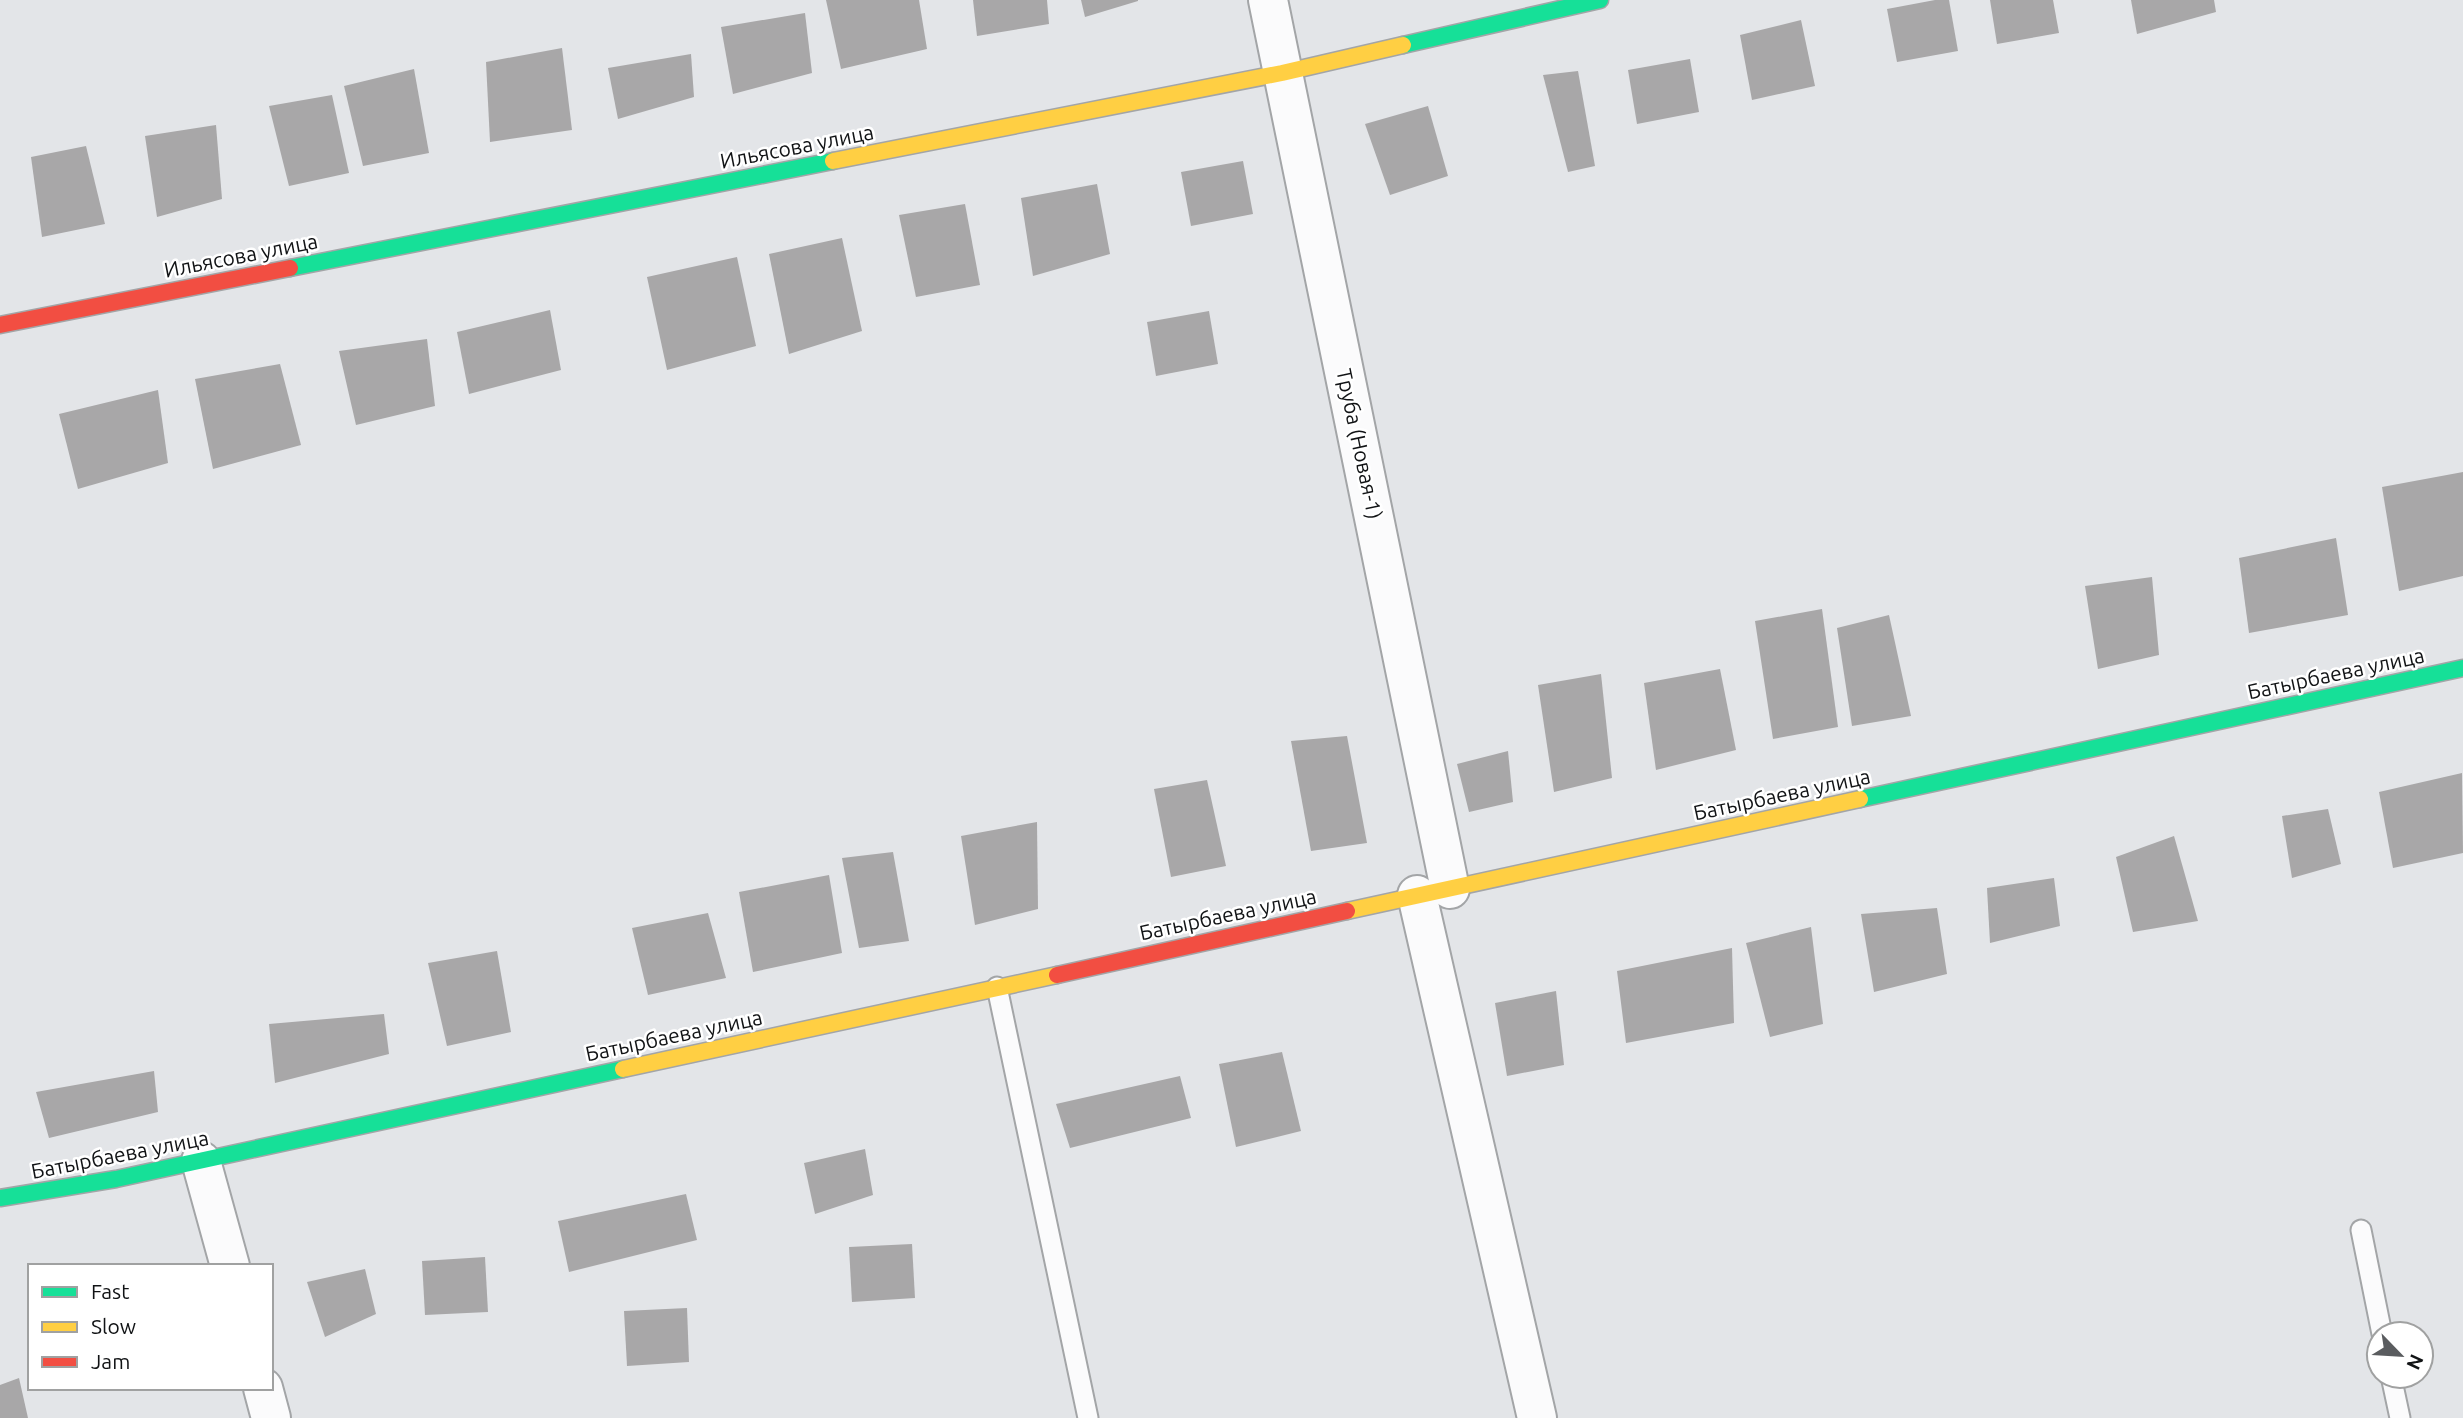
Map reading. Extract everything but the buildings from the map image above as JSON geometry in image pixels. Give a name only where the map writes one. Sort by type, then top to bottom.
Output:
[{"type":"street","name":"Труба (Новая-1)","points":[[1268,0],[1434,892],[1537,1418]]},
{"type":"street","name":"Ильясова улица","points":[[0,325],[1282,73],[1600,0]]},
{"type":"street","name":"Батырбаева улица","points":[[0,1198],[116,1179],[201,1161],[2463,667]]},
{"type":"street","points":[[201,1161],[229,1264]]},
{"type":"street","points":[[264,1390],[271,1418]]},
{"type":"lane","points":[[997,987],[1088,1418]]},
{"type":"lane","points":[[2361,1230],[2379,1320]]},
{"type":"lane","points":[[2394,1390],[2400,1418]]},
{"type":"traffic: fast","points":[[1403,45],[1600,0]]},
{"type":"traffic: fast","points":[[290,268],[833,161]]},
{"type":"traffic: fast","points":[[1860,799],[2463,668]]},
{"type":"traffic: fast","points":[[0,1198],[116,1179],[623,1069]]},
{"type":"traffic: slow","points":[[833,161],[1282,73],[1403,45]]},
{"type":"traffic: slow","points":[[1347,911],[1860,799]]},
{"type":"traffic: slow","points":[[623,1069],[1057,975]]},
{"type":"traffic: jam","points":[[0,325],[290,268]]},
{"type":"traffic: jam","points":[[1057,975],[1347,911]]}]
